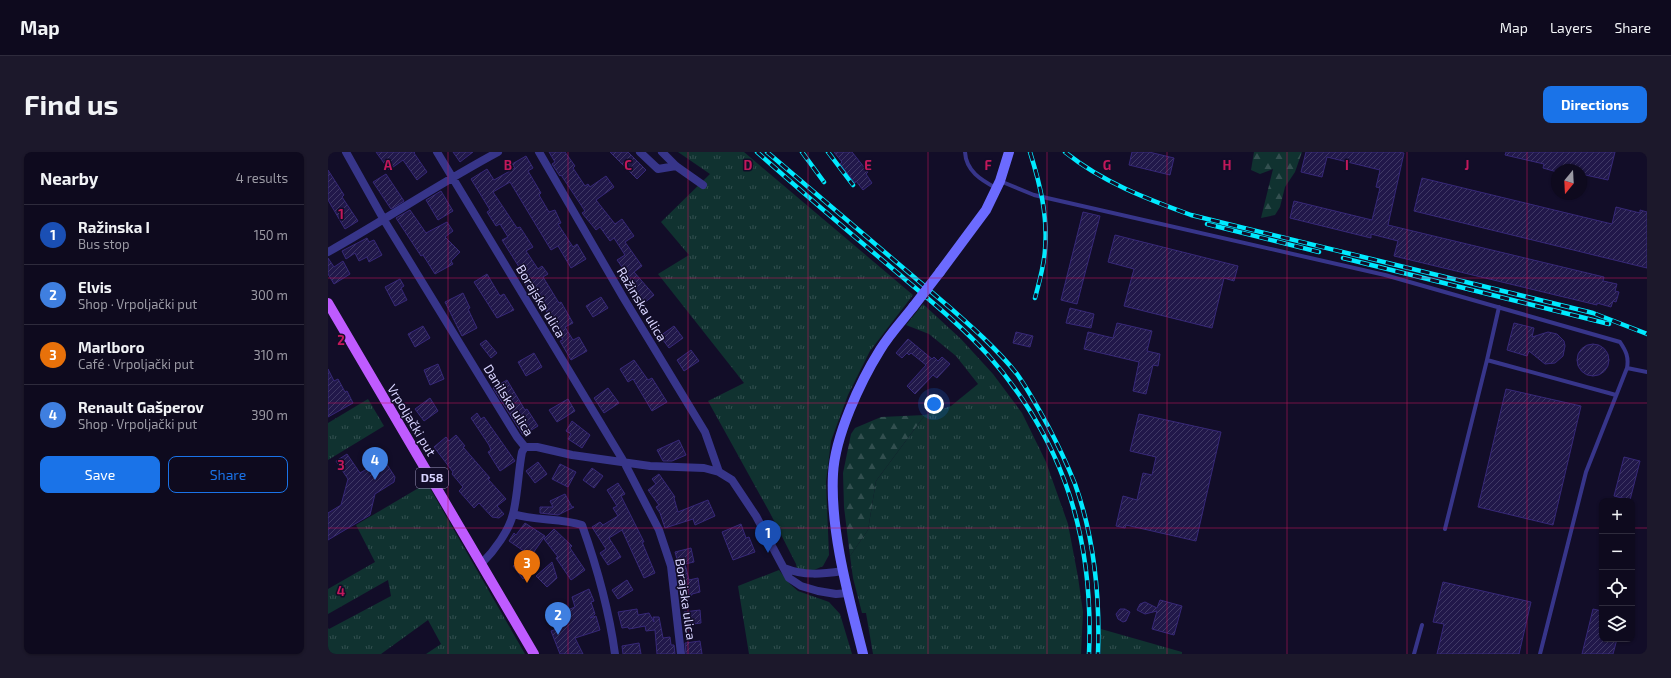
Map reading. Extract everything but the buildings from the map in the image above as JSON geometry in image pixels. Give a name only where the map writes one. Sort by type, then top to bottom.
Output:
[{"type":"main road","name":"Vrpoljački put","points":[[328,303],[482,563],[534,654]]},
{"type":"street","name":"Danilska ulica","points":[[346,152],[384,220],[516,436],[525,447],[522,452],[513,514],[507,528],[488,558],[482,563]]},
{"type":"street","name":"Borajska ulica","points":[[437,152],[453,176],[624,462],[658,530],[671,566],[681,654]]},
{"type":"street","points":[[328,252],[384,220],[453,176],[498,152]]},
{"type":"street","name":"Ražinska ulica","points":[[539,152],[612,278],[705,432],[719,472]]},
{"type":"street","points":[[640,152],[658,169],[676,166]]},
{"type":"street","points":[[662,152],[676,166],[703,185]]},
{"type":"street","points":[[863,654],[843,572],[835,514],[833,474],[839,446],[848,416],[880,349],[986,210],[998,184],[1009,152]]},
{"type":"street","points":[[525,447],[537,447],[572,455],[650,466],[704,468],[719,472],[732,480],[756,516],[789,578],[801,586],[836,594],[848,593]]},
{"type":"street","points":[[513,514],[527,518],[572,522],[582,525],[597,567],[612,629],[615,654]]},
{"type":"street","points":[[784,568],[796,573],[810,575],[843,572]]},
{"type":"lane","points":[[965,152],[968,164],[973,172],[982,180],[1034,195],[1384,275],[1620,342],[1626,350],[1629,359],[1628,368],[1616,395],[1582,486],[1540,654]]},
{"type":"lane","points":[[1445,529],[1499,307]]},
{"type":"lane","points":[[1487,360],[1616,395]]},
{"type":"lane","points":[[1628,368],[1647,372]]},
{"type":"lane","points":[[1414,654],[1422,625]]},
{"type":"green space","points":[[678,152],[744,152],[913,295],[870,351],[848,395],[831,441],[826,482],[829,555],[823,566],[812,571],[797,569],[796,564],[770,513],[708,401],[744,383],[658,274],[689,255],[661,222],[710,174]]},
{"type":"green space","points":[[1254,152],[1302,152],[1295,172],[1285,187],[1280,207],[1275,215],[1261,218],[1273,169],[1260,174],[1251,170]]},
{"type":"green space","points":[[923,304],[961,339],[993,374],[1022,413],[1046,462],[1068,524],[1078,577],[1083,612],[1081,654],[873,654],[866,613],[862,613],[853,578],[850,556],[868,530],[876,481],[925,415],[951,406],[978,384],[956,356],[929,334],[906,325]]},
{"type":"green space","points":[[368,399],[384,426],[328,460],[328,423]]},
{"type":"green space","points":[[925,415],[876,481],[868,530],[850,556],[844,507],[843,473],[851,434],[855,428],[881,417]]},
{"type":"green space","points":[[427,483],[525,654],[426,654],[441,644],[428,620],[381,654],[328,654],[328,628],[329,629],[391,596],[388,580],[328,614],[328,589],[375,562],[356,525]]},
{"type":"green space","points":[[779,570],[790,584],[798,591],[829,602],[840,614],[852,654],[749,654],[738,586]]},
{"type":"green space","points":[[1101,629],[1182,652],[1182,654],[1101,654]]},
{"type":"railway","points":[[757,152],[952,319],[988,355],[1015,388],[1037,422],[1055,458],[1069,494],[1080,532],[1086,571],[1089,612],[1089,654]]},
{"type":"railway","points":[[767,152],[984,338],[1021,380],[1059,447],[1082,504],[1091,546],[1097,589],[1098,654]]},
{"type":"railway","points":[[802,152],[824,182]]},
{"type":"railway","points":[[828,152],[853,185]]},
{"type":"railway","points":[[1030,152],[1040,188],[1046,237],[1041,274],[1035,298]]},
{"type":"railway","points":[[1065,152],[1079,163],[1125,189],[1191,215],[1593,313],[1647,334]]},
{"type":"railway","points":[[1207,224],[1319,252]]},
{"type":"railway","points":[[1343,258],[1609,324]]},
{"type":"place","name":"Renault Gašperov","points":[[375,480]]},
{"type":"place","name":"Ražinska I","points":[[768,553]]},
{"type":"place","name":"Marlboro","points":[[527,583]]},
{"type":"place","name":"Elvis","points":[[558,635]]}]
